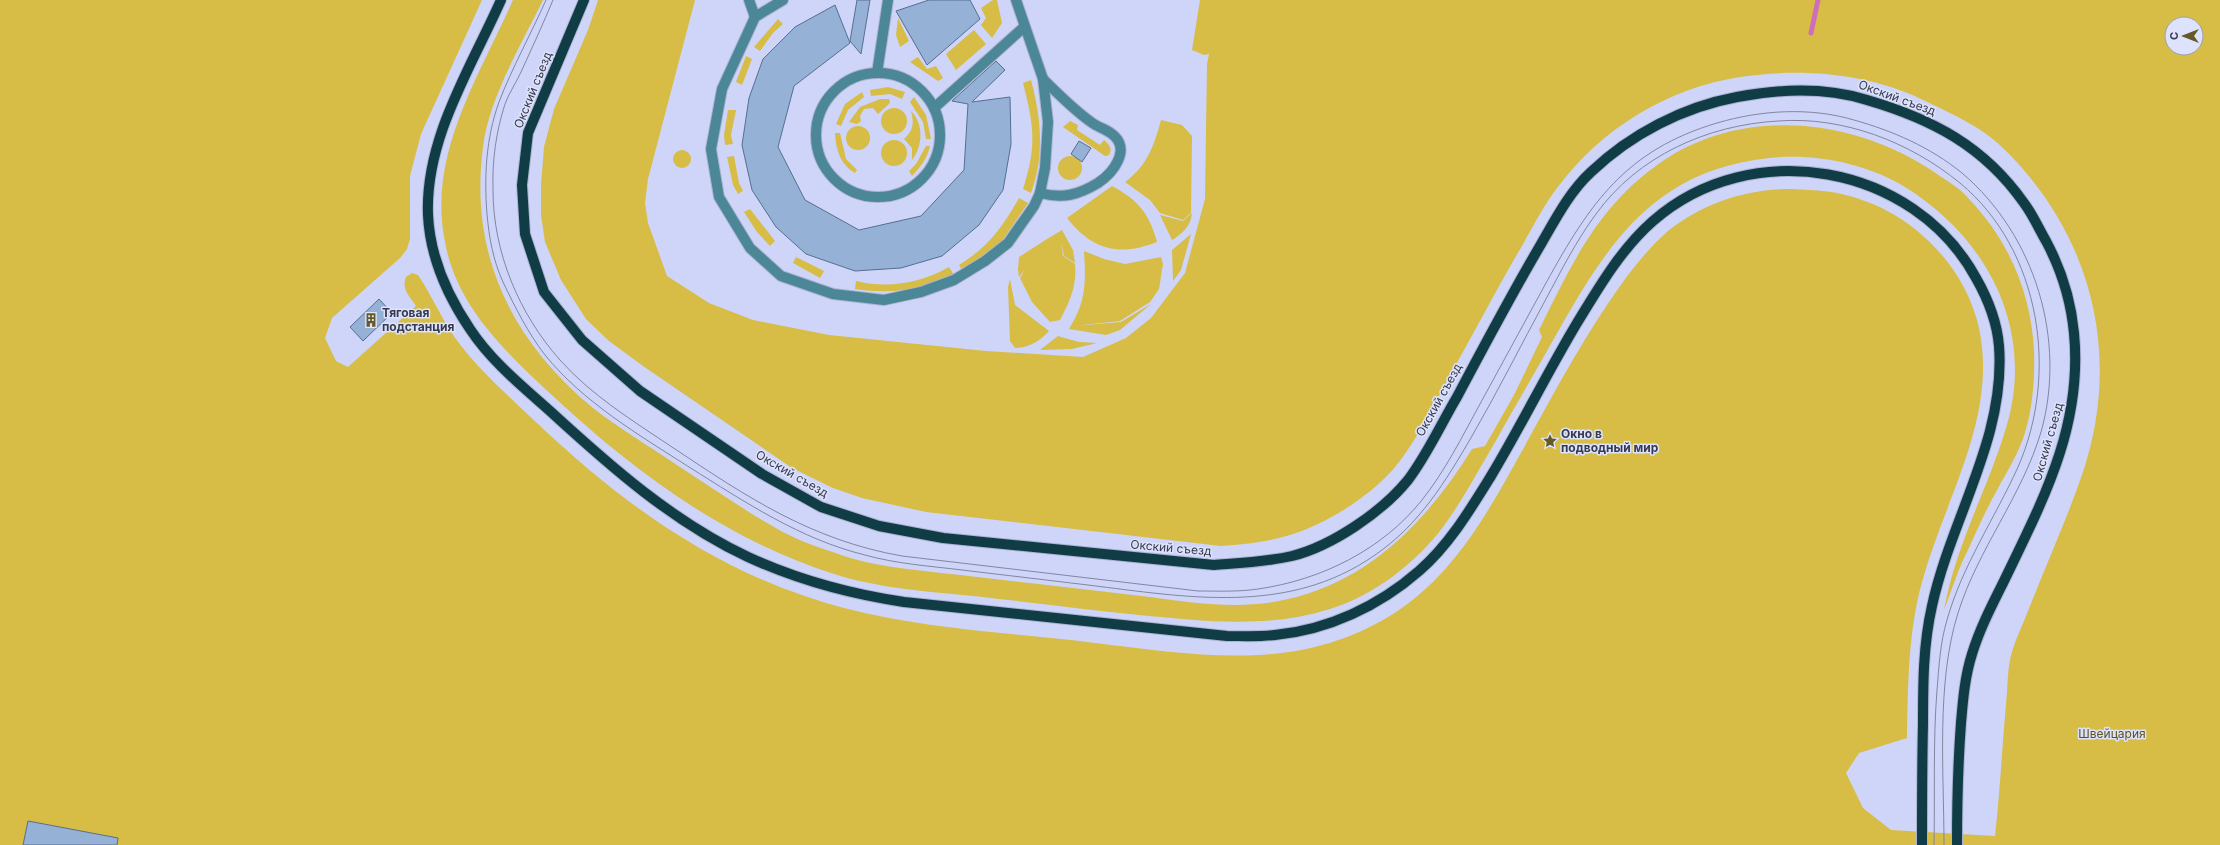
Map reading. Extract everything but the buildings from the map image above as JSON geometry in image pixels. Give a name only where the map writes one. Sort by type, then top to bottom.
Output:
[{"type":"main road","points":[[500,0],[442,130],[429,180],[428,216],[432,245],[440,274],[452,300],[472,332],[508,374],[582,441],[644,493],[698,530],[748,557],[803,578],[859,595],[904,602],[1227,636],[1274,635],[1310,629],[1352,614],[1388,595],[1404,583],[1447,541],[1474,504],[1568,339],[1607,274],[1653,221],[1689,196],[1716,184],[1763,172],[1815,172],[1837,175],[1877,187],[1916,210],[1946,236],[1957,248],[1983,290],[1993,316],[1998,339],[2000,371],[1997,406],[1986,450],[1943,562],[1931,609],[1925,655],[1922,768],[1922,845]]},
{"type":"main road","name":"Окский съезд","points":[[584,0],[528,133],[522,185],[525,234],[544,292],[582,340],[640,391],[762,474],[821,507],[879,526],[943,538],[1214,565],[1258,562],[1297,554],[1336,536],[1369,516],[1407,480],[1435,436],[1525,272],[1567,201],[1588,174],[1626,143],[1671,117],[1712,101],[1758,93],[1804,90],[1850,94],[1889,106],[1934,124],[1963,142],[1988,161],[2025,204],[2053,255],[2071,306],[2076,354],[2073,401],[2058,461],[2048,490],[1980,630],[1970,659],[1964,691],[1957,768],[1957,845]]},
{"type":"street","points":[[749,0],[755,17]]},
{"type":"street","points":[[783,0],[755,17],[722,89],[711,149],[719,197],[750,248],[781,276],[833,294],[884,300],[921,292],[954,280],[985,260],[1008,243],[1034,206],[1040,193],[1045,168],[1048,122],[1043,79],[1016,0]]},
{"type":"street","points":[[876,73],[888,0]]},
{"type":"street","points":[[934,108],[1024,27]]},
{"type":"street","points":[[876,73],[885,73],[904,78],[922,90],[934,108],[940,128],[939,149],[931,169],[916,185],[898,195],[876,198],[856,194],[837,183],[824,168],[817,149],[816,130],[820,110],[831,93],[846,81],[865,74],[876,73]]},
{"type":"street","points":[[1040,193],[1056,197],[1076,194],[1099,182],[1115,166],[1121,155],[1120,142],[1112,133],[1092,123],[1043,79]]},
{"type":"green space","name":"Швейцария","points":[[0,0],[482,0],[421,134],[410,176],[410,239],[407,249],[400,258],[332,318],[325,338],[336,361],[348,367],[416,306],[405,289],[405,282],[406,277],[412,273],[418,275],[456,339],[489,377],[538,424],[572,455],[642,511],[679,536],[718,558],[758,578],[800,594],[844,608],[874,615],[969,630],[1064,639],[1171,652],[1245,656],[1281,653],[1317,646],[1353,635],[1388,617],[1411,602],[1431,584],[1466,543],[1509,475],[1584,340],[1635,266],[1668,231],[1682,221],[1711,205],[1742,195],[1758,192],[1800,189],[1836,193],[1862,200],[1883,209],[1920,233],[1937,249],[1951,267],[1973,306],[1979,328],[1983,361],[1981,393],[1975,425],[1966,457],[1932,551],[1917,601],[1911,640],[1907,738],[1859,753],[1846,773],[1863,808],[1891,830],[1995,836],[2010,658],[2083,472],[2094,428],[2099,384],[2098,341],[2091,299],[2078,258],[2059,219],[2034,183],[2004,149],[1985,133],[1954,115],[1900,90],[1878,83],[1855,78],[1809,73],[1763,74],[1713,83],[1662,101],[1638,114],[1594,147],[1551,196],[1507,271],[1419,432],[1389,474],[1350,506],[1304,530],[1273,539],[1221,546],[926,512],[862,498],[833,488],[792,468],[643,366],[609,341],[586,319],[561,280],[545,242],[541,215],[541,185],[544,147],[554,109],[588,30],[598,0],[695,0],[648,179],[645,203],[648,223],[667,276],[709,303],[753,320],[829,335],[986,351],[1083,357],[1126,338],[1151,318],[1185,273],[1205,199],[1207,64],[1209,54],[1204,55],[1192,50],[1200,0],[2220,0],[2220,845],[0,845]]},
{"type":"green space","points":[[513,0],[543,0],[507,72],[492,110],[486,128],[483,147],[480,186],[483,223],[490,259],[502,292],[518,324],[539,354],[564,382],[593,408],[614,423],[741,507],[781,531],[810,544],[853,559],[903,568],[1207,604],[1244,605],[1281,601],[1328,586],[1354,573],[1400,539],[1439,497],[1472,449],[1485,446],[1514,395],[1542,337],[1539,330],[1577,256],[1607,212],[1625,192],[1645,174],[1669,157],[1701,141],[1734,131],[1769,126],[1804,126],[1840,131],[1874,141],[1906,156],[1949,182],[1965,194],[1982,214],[2006,249],[2015,268],[2028,308],[2032,328],[2034,370],[2032,400],[2026,429],[2017,454],[1964,557],[1944,610],[1956,563],[2006,428],[2014,392],[2015,357],[2009,323],[1998,290],[1981,260],[1960,233],[1934,208],[1905,187],[1874,172],[1839,162],[1804,157],[1769,158],[1730,165],[1697,177],[1668,193],[1642,214],[1619,238],[1579,295],[1456,509],[1443,527],[1420,553],[1392,577],[1362,596],[1330,609],[1306,615],[1283,619],[1235,622],[1139,615],[895,588],[854,580],[794,559],[756,542],[719,523],[650,477],[585,425],[519,364],[486,328],[460,288],[451,266],[445,242],[441,210],[443,178],[450,148],[460,117],[472,87]]},
{"type":"green space","points":[[993,0],[997,0],[1002,23],[992,38],[981,25],[986,18],[981,8]]},
{"type":"green space","points":[[898,18],[909,41],[900,47],[896,35]]},
{"type":"green space","points":[[778,19],[783,24],[773,33],[760,51],[754,47]]},
{"type":"green space","points":[[974,30],[986,44],[956,70],[946,54]]},
{"type":"green space","points":[[746,56],[752,59],[742,85],[736,82]]},
{"type":"green space","points":[[918,57],[927,69],[936,66],[943,78],[938,81],[910,62]]},
{"type":"green space","points":[[1031,80],[1039,122],[1040,151],[1031,193],[1023,189],[1032,148],[1032,124],[1023,83]]},
{"type":"green space","points":[[888,87],[905,92],[902,99],[890,94],[871,96],[870,90]]},
{"type":"green space","points":[[862,92],[864,97],[848,110],[841,126],[836,124],[845,104]]},
{"type":"green space","points":[[914,97],[926,115],[931,139],[926,139],[923,122],[910,102]]},
{"type":"green space","points":[[880,99],[889,99],[890,103],[878,114],[873,108],[864,109],[860,116],[861,121],[857,124],[849,122],[860,107]]},
{"type":"green space","points":[[894,108],[903,112],[907,121],[903,130],[894,134],[885,130],[881,121],[885,112]]},
{"type":"green space","points":[[728,110],[736,110],[731,135],[733,144],[725,145],[724,135]]},
{"type":"green space","points":[[911,111],[918,122],[920,129],[920,142],[916,154],[912,160],[912,148],[904,139],[910,133],[912,126],[913,119]]},
{"type":"green space","points":[[1161,120],[1182,125],[1192,136],[1191,213],[1183,220],[1160,213],[1150,200],[1125,182],[1133,176],[1149,155]]},
{"type":"green space","points":[[1070,121],[1078,125],[1077,130],[1100,145],[1104,140],[1109,145],[1109,155],[1105,156],[1063,127]]},
{"type":"green space","points":[[858,126],[867,129],[870,138],[867,147],[858,150],[849,147],[846,138],[849,129]]},
{"type":"green space","points":[[835,133],[840,133],[846,159],[857,170],[855,173],[842,161],[836,145]]},
{"type":"green space","points":[[894,140],[903,144],[907,153],[903,162],[894,166],[885,162],[881,153],[885,144]]},
{"type":"green space","points":[[926,146],[930,146],[927,155],[921,166],[912,176],[909,171],[916,164]]},
{"type":"green space","points":[[678,150],[686,150],[691,155],[689,166],[686,168],[678,168],[673,163],[673,155]]},
{"type":"green space","points":[[734,156],[739,183],[743,191],[738,194],[733,185],[727,157]]},
{"type":"green space","points":[[1070,156],[1079,159],[1082,168],[1079,177],[1070,180],[1061,177],[1058,168],[1061,159]]},
{"type":"green space","points":[[1112,186],[1136,202],[1141,208],[1150,223],[1157,242],[1143,247],[1130,249],[1107,248],[1096,244],[1086,237],[1076,229],[1067,218]]},
{"type":"green space","points":[[1019,198],[1028,203],[1002,241],[963,272],[959,265],[978,251],[994,236],[1007,219]]},
{"type":"green space","points":[[750,209],[775,241],[770,246],[757,232],[744,212]]},
{"type":"green space","points":[[1192,213],[1188,226],[1172,240],[1160,215],[1183,221]]},
{"type":"green space","points":[[1062,230],[1073,250],[1075,263],[1064,256],[1061,242],[1063,256],[1075,264],[1075,279],[1070,300],[1060,320],[1050,322],[1032,302],[1020,278],[1025,269],[1019,277],[1018,270],[1019,257]]},
{"type":"green space","points":[[1191,234],[1181,270],[1173,281],[1172,250]]},
{"type":"green space","points":[[1084,251],[1104,259],[1125,264],[1161,257],[1163,264],[1159,289],[1150,302],[1120,321],[1073,326],[1121,322],[1151,304],[1120,330],[1106,335],[1069,329],[1079,310],[1084,292]]},
{"type":"green space","points":[[796,257],[824,271],[820,278],[793,263]]},
{"type":"green space","points":[[949,267],[954,275],[930,285],[918,288],[893,291],[855,289],[856,281],[880,284],[904,283],[916,281],[938,273]]},
{"type":"green space","points":[[1010,279],[1015,305],[1049,331],[1034,343],[1020,348],[1015,348],[1010,341],[1008,287]]},
{"type":"green space","points":[[1058,336],[1079,342],[1097,343],[1072,349],[1040,350]]},
{"type":"waterway","points":[[1811,33],[1818,0]]},
{"type":"tram line","points":[[546,0],[499,102],[491,129],[487,157],[486,200],[490,240],[503,282],[533,338],[545,355],[576,388],[631,430],[752,506],[796,529],[841,548],[901,563],[1162,594],[1199,597],[1236,597],[1272,594],[1307,587],[1342,574],[1375,555],[1391,543],[1418,516],[1452,469],[1491,402],[1569,256],[1589,224],[1613,194],[1632,176],[1653,160],[1676,147],[1700,137],[1726,129],[1778,121],[1827,123],[1851,128],[1875,135],[1920,155],[1960,183],[1987,211],[2009,243],[2025,278],[2035,315],[2039,354],[2038,393],[2031,431],[2018,467],[1961,580],[1953,600],[1943,637],[1939,664],[1936,709],[1934,845]]},
{"type":"tram line","points":[[553,0],[507,100],[502,115],[494,157],[494,213],[503,259],[511,281],[532,323],[560,360],[585,385],[628,417],[727,483],[781,514],[809,528],[838,539],[869,549],[902,556],[1198,591],[1250,590],[1281,585],[1305,578],[1349,560],[1369,548],[1406,518],[1422,500],[1446,466],[1562,254],[1578,228],[1595,204],[1614,183],[1635,164],[1658,148],[1685,134],[1717,123],[1751,115],[1803,112],[1837,116],[1869,124],[1911,141],[1937,155],[1962,173],[1987,198],[2009,227],[2026,258],[2039,291],[2047,326],[2050,361],[2048,397],[2041,432],[2033,456],[1967,589],[1958,613],[1951,640],[1944,698],[1944,845]]},
{"type":"place","name":"Тяговая подстанция","points":[[371,320]]},
{"type":"place","name":"Окно в подводный мир","points":[[1550,441]]}]
